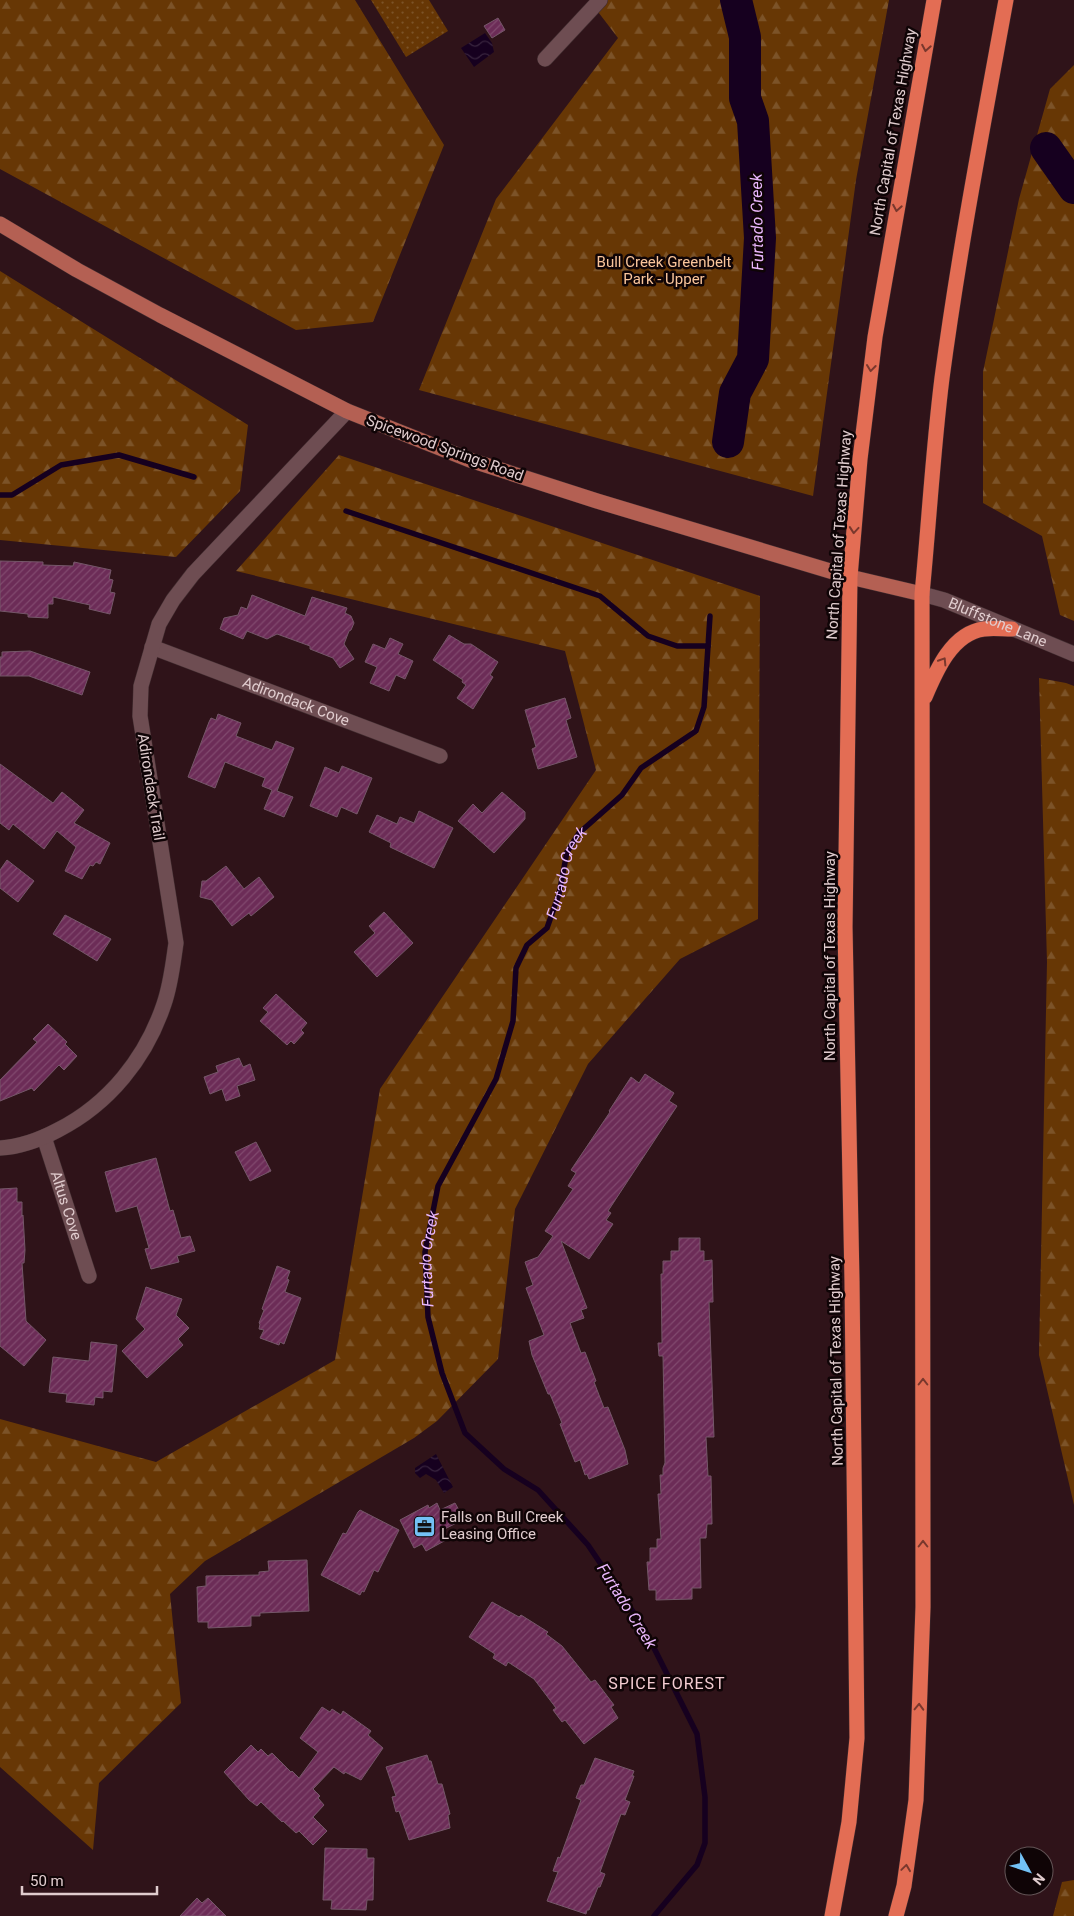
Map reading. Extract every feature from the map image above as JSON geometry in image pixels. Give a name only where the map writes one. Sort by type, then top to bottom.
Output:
[{"type":"highway","name":"North Capital of Texas Highway","points":[[832,1916],[850,1822],[857,1738],[852,1272],[845,927],[850,577],[860,459],[875,336],[934,0]]},
{"type":"highway","points":[[896,1916],[904,1886],[916,1800],[923,1607],[922,594],[932,466],[956,281],[1006,0]]},
{"type":"highway","points":[[922,705],[934,675],[950,649],[966,636],[982,629],[1012,628]]},
{"type":"main road","name":"Spicewood Springs Road","points":[[0,224],[77,270],[160,315],[347,411],[470,460],[718,538],[850,577],[922,594]]},
{"type":"street","points":[[545,59],[600,0]]},
{"type":"street","name":"Adirondack Trail","points":[[0,1148],[7,1148],[44,1137],[75,1121],[103,1099],[137,1062],[152,1035],[164,1003],[176,943],[140,716],[141,686],[159,624],[173,600],[193,574],[347,411]]},
{"type":"street","name":"Bluffstone Lane","points":[[922,594],[944,600],[1074,654]]},
{"type":"street","name":"Adirondack Cove","points":[[152,648],[440,756]]},
{"type":"street","name":"Altus Cove","points":[[44,1137],[88,1276]]},
{"type":"green space","points":[[0,0],[355,0],[444,145],[373,322],[296,330],[0,169]]},
{"type":"green space","points":[[371,0],[429,0],[448,31],[406,57]]},
{"type":"green space","name":"Bull Creek Greenbelt Park - Upper","points":[[589,0],[889,0],[856,180],[813,496],[419,390],[496,199],[618,38]]},
{"type":"green space","points":[[1074,65],[1074,621],[1060,615],[1042,536],[983,503],[983,372],[1019,199],[1050,89]]},
{"type":"green space","points":[[0,271],[248,425],[240,491],[176,557],[0,540]]},
{"type":"green space","points":[[339,455],[760,596],[758,919],[680,959],[588,1064],[515,1209],[498,1359],[437,1421],[414,1438],[205,1561],[170,1594],[181,1703],[99,1783],[93,1850],[0,1767],[0,1419],[156,1462],[335,1360],[380,1089],[596,770],[565,651],[236,571]]},
{"type":"green space","points":[[1039,678],[1074,686],[1074,1505],[1039,1355],[1047,962]]},
{"type":"green space","points":[[1074,1880],[1074,1916],[1053,1916],[1062,1882]]},
{"type":"water","points":[[485,33],[492,43],[494,52],[474,67],[461,48]]},
{"type":"water","points":[[436,1454],[453,1487],[444,1493],[436,1480],[426,1474],[420,1478],[415,1473],[415,1468]]},
{"type":"building","points":[[498,18],[505,30],[492,38],[484,26]]},
{"type":"building","points":[[0,561],[43,562],[43,565],[73,566],[74,562],[111,570],[109,579],[113,580],[110,592],[115,593],[110,614],[89,609],[90,605],[53,597],[53,604],[48,604],[48,618],[28,617],[28,614],[0,611]]},
{"type":"building","points":[[252,595],[305,616],[312,597],[347,608],[345,613],[351,616],[354,623],[344,644],[354,659],[340,668],[333,658],[310,649],[310,646],[277,634],[267,639],[247,631],[243,639],[220,629],[224,618],[238,615],[241,607],[247,609]]},
{"type":"building","points":[[449,635],[464,644],[471,644],[498,662],[490,675],[493,677],[473,709],[457,698],[466,685],[462,682],[463,680],[433,660]]},
{"type":"building","points":[[390,638],[403,644],[398,654],[413,661],[405,679],[396,675],[389,691],[370,683],[377,667],[365,662],[373,644],[385,649]]},
{"type":"building","points":[[30,651],[90,672],[82,695],[29,676],[0,676],[0,657],[2,657],[2,652]]},
{"type":"building","points":[[565,698],[571,718],[566,720],[577,757],[538,769],[532,749],[536,747],[525,710]]},
{"type":"building","points":[[218,714],[241,723],[236,736],[272,750],[276,741],[294,748],[277,791],[293,797],[284,817],[264,809],[272,790],[262,786],[265,778],[225,762],[215,788],[188,777],[209,722],[211,718],[216,720]]},
{"type":"building","points":[[0,764],[53,803],[62,792],[84,810],[74,823],[110,843],[100,864],[96,862],[93,866],[90,865],[82,879],[65,871],[76,847],[57,831],[44,849],[13,824],[9,830],[0,823]]},
{"type":"building","points":[[342,766],[372,778],[357,814],[341,807],[337,817],[310,806],[325,767],[339,773]]},
{"type":"building","points":[[502,792],[525,812],[525,819],[494,853],[458,821],[473,804],[482,813]]},
{"type":"building","points":[[419,811],[453,828],[434,868],[390,847],[391,843],[369,832],[377,815],[397,824],[400,817],[414,823]]},
{"type":"building","points":[[7,860],[34,881],[18,902],[0,888],[0,870]]},
{"type":"building","points":[[226,866],[244,889],[259,877],[274,897],[251,916],[249,913],[232,926],[212,900],[200,897],[202,881],[206,881]]},
{"type":"building","points":[[384,912],[413,943],[377,977],[354,952],[375,933],[369,926]]},
{"type":"building","points":[[65,915],[111,939],[97,961],[53,934]]},
{"type":"building","points":[[276,994],[307,1023],[301,1030],[304,1033],[294,1044],[291,1041],[287,1045],[260,1021],[268,1012],[263,1008]]},
{"type":"building","points":[[48,1024],[67,1042],[65,1044],[77,1056],[64,1070],[59,1065],[34,1091],[32,1088],[0,1101],[0,1080],[37,1042],[33,1039]]},
{"type":"building","points":[[239,1058],[243,1067],[250,1064],[255,1080],[237,1086],[240,1096],[226,1101],[222,1089],[210,1094],[204,1077],[218,1072],[216,1066]]},
{"type":"building","points":[[645,1074],[674,1093],[669,1101],[677,1106],[608,1211],[611,1213],[606,1220],[613,1224],[589,1259],[561,1241],[587,1308],[581,1310],[584,1318],[570,1323],[581,1353],[585,1352],[604,1408],[608,1407],[625,1450],[628,1464],[589,1479],[587,1474],[585,1475],[580,1460],[575,1462],[560,1424],[562,1423],[532,1355],[529,1341],[544,1335],[526,1288],[533,1285],[525,1262],[538,1257],[553,1236],[545,1231],[573,1189],[568,1186],[576,1173],[571,1170],[631,1077],[639,1083]]},
{"type":"building","points":[[256,1142],[271,1171],[250,1181],[235,1152]]},
{"type":"building","points":[[156,1158],[170,1211],[173,1210],[181,1238],[190,1236],[195,1251],[177,1256],[179,1262],[151,1269],[145,1249],[149,1248],[137,1206],[116,1212],[105,1172]]},
{"type":"building","points":[[17,1188],[17,1202],[22,1202],[23,1215],[25,1250],[24,1263],[22,1263],[26,1321],[46,1340],[24,1366],[0,1346],[0,1189]]},
{"type":"building","points":[[679,1238],[700,1238],[700,1251],[704,1251],[704,1261],[712,1260],[713,1302],[709,1302],[714,1437],[706,1437],[708,1476],[711,1476],[712,1524],[707,1524],[706,1538],[700,1538],[701,1588],[692,1588],[692,1599],[656,1600],[656,1590],[649,1590],[647,1562],[650,1562],[650,1548],[657,1548],[657,1539],[661,1539],[658,1494],[661,1494],[660,1475],[663,1475],[665,1463],[663,1356],[659,1356],[658,1343],[662,1343],[661,1274],[663,1274],[663,1261],[671,1261],[671,1251],[679,1251]]},
{"type":"building","points":[[277,1266],[290,1271],[285,1292],[301,1298],[284,1344],[280,1342],[279,1345],[260,1338],[264,1330],[259,1329],[259,1323],[264,1310],[262,1309]]},
{"type":"building","points":[[146,1287],[182,1299],[176,1315],[189,1328],[178,1339],[183,1345],[147,1378],[122,1351],[145,1329],[136,1319]]},
{"type":"building","points":[[91,1342],[117,1345],[112,1392],[103,1391],[103,1398],[95,1397],[94,1405],[66,1402],[67,1394],[49,1392],[53,1357],[89,1361]]},
{"type":"building","name":"Falls on Bull Creek Leasing Office","points":[[437,1503],[440,1510],[455,1503],[464,1519],[441,1531],[446,1540],[426,1551],[422,1544],[414,1548],[400,1520],[428,1505],[429,1508]]},
{"type":"building","points":[[360,1510],[399,1530],[378,1572],[374,1570],[364,1592],[362,1591],[360,1595],[321,1575],[343,1533],[346,1534]]},
{"type":"building","points":[[307,1560],[309,1611],[260,1613],[260,1616],[251,1616],[251,1626],[208,1628],[208,1622],[198,1622],[197,1587],[206,1586],[206,1576],[259,1575],[259,1572],[269,1571],[268,1561]]},
{"type":"building","points":[[492,1602],[519,1617],[521,1615],[548,1632],[546,1634],[562,1646],[591,1682],[595,1680],[614,1705],[611,1707],[618,1718],[584,1744],[565,1720],[562,1722],[553,1710],[556,1708],[534,1679],[508,1662],[506,1666],[493,1658],[495,1654],[469,1637]]},
{"type":"building","points":[[322,1707],[330,1712],[332,1709],[341,1715],[343,1711],[371,1731],[368,1735],[383,1748],[361,1780],[345,1772],[344,1774],[334,1767],[313,1789],[320,1796],[318,1798],[324,1805],[313,1817],[327,1831],[313,1845],[299,1831],[296,1833],[282,1822],[261,1802],[257,1806],[249,1800],[224,1772],[251,1745],[258,1752],[261,1749],[268,1756],[272,1753],[299,1778],[318,1752],[300,1738]]},
{"type":"building","points":[[427,1755],[429,1761],[431,1761],[438,1784],[442,1784],[450,1814],[448,1815],[450,1828],[409,1840],[399,1811],[396,1812],[392,1797],[396,1796],[386,1767]]},
{"type":"building","points":[[595,1758],[634,1771],[632,1776],[634,1776],[625,1800],[630,1802],[625,1815],[621,1814],[600,1872],[605,1874],[586,1914],[547,1901],[558,1872],[553,1871],[558,1857],[560,1858],[581,1800],[576,1798],[581,1785],[584,1785]]},
{"type":"building","points":[[325,1848],[367,1849],[367,1858],[374,1858],[373,1900],[367,1900],[366,1910],[331,1909],[332,1900],[323,1900]]},
{"type":"building","points":[[197,1898],[202,1903],[208,1898],[226,1916],[180,1916]]},
{"type":"waterway","name":"Furtado Creek","points":[[728,442],[735,393],[753,359],[760,238],[753,121],[745,98],[745,37],[736,0]]},
{"type":"waterway","points":[[1046,148],[1074,188]]},
{"type":"waterway","points":[[0,495],[12,495],[61,465],[119,455],[194,477]]},
{"type":"waterway","points":[[346,511],[600,596],[648,636],[677,646],[708,646]]},
{"type":"waterway","name":"Furtado Creek","points":[[654,1916],[697,1865],[705,1843],[705,1797],[697,1734],[644,1628],[588,1545],[538,1490],[504,1469],[465,1433],[442,1373],[428,1317],[425,1252],[438,1186],[496,1079],[513,1021],[516,968],[527,945],[547,928],[559,894],[567,852],[579,833],[622,795],[641,768],[696,731],[704,707],[710,616]]},
{"type":"place","name":"Falls on Bull Creek Leasing Office","points":[[425,1526]]},
{"type":"district","name":"SPICE FOREST","points":[[667,1683]]}]
